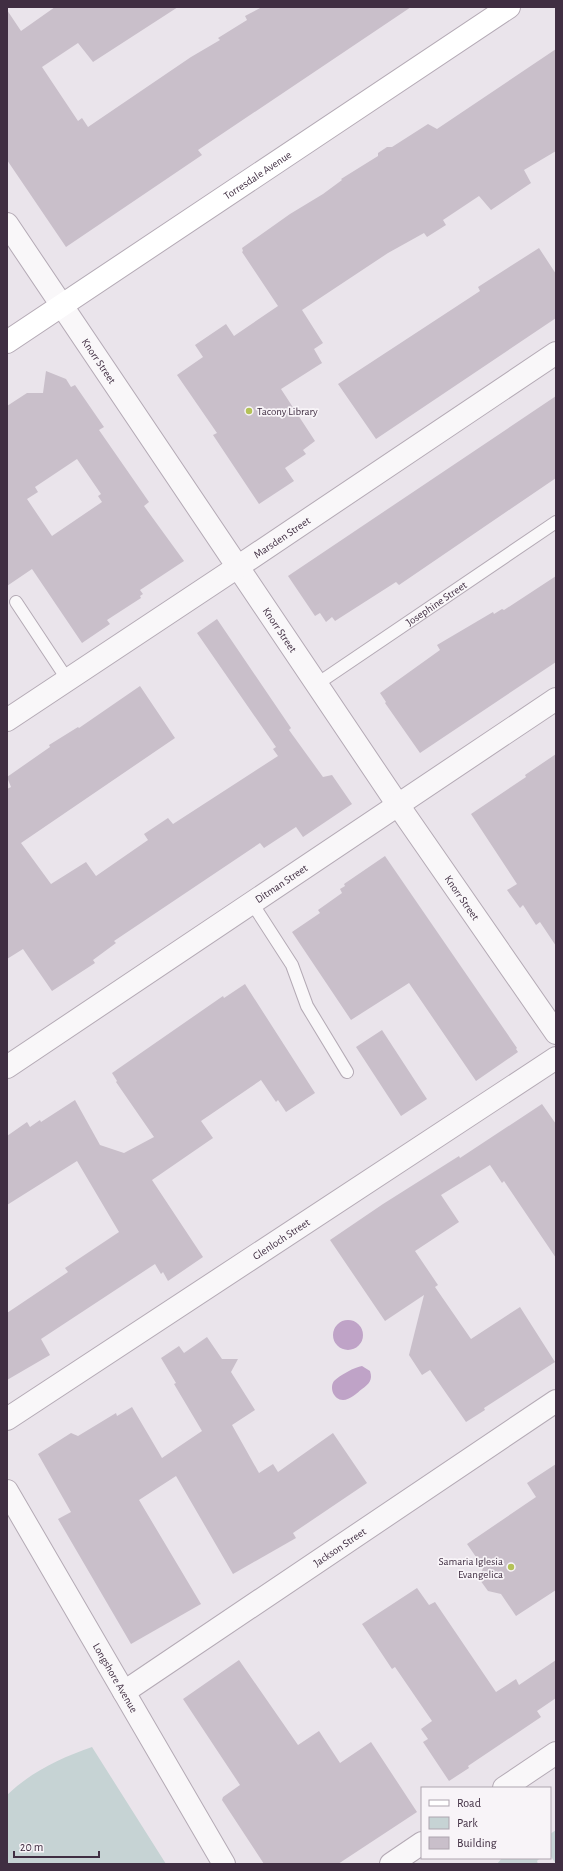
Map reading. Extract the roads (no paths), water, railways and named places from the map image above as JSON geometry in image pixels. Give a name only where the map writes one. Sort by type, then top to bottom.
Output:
[{"type":"street","name":"Torresdale Avenue","points":[[7,342],[509,7]]},
{"type":"street","name":"Knorr Street","points":[[7,224],[239,566],[398,805],[556,1033]]},
{"type":"street","name":"Marsden Street","points":[[7,720],[239,566],[556,352]]},
{"type":"street","name":"Ditman Street","points":[[7,1067],[556,699]]},
{"type":"street","name":"Glenloch Street","points":[[7,1420],[556,1058]]},
{"type":"street","name":"Jackson Street","points":[[124,1692],[556,1401]]},
{"type":"street","name":"Longshore Avenue","points":[[7,1491],[224,1864]]},
{"type":"street","points":[[505,1787],[556,1753]]},
{"type":"street","points":[[391,1864],[421,1844]]},
{"type":"lane","name":"Josephine Street","points":[[317,684],[556,522]]},
{"type":"lane","points":[[16,602],[67,679]]},
{"type":"lane","points":[[252,903],[292,965],[307,1006],[346,1072]]},
{"type":"place","name":"Tacony Library","points":[[249,411]]},
{"type":"place","name":"Samaria Iglesia Evangelica","points":[[511,1567]]}]
